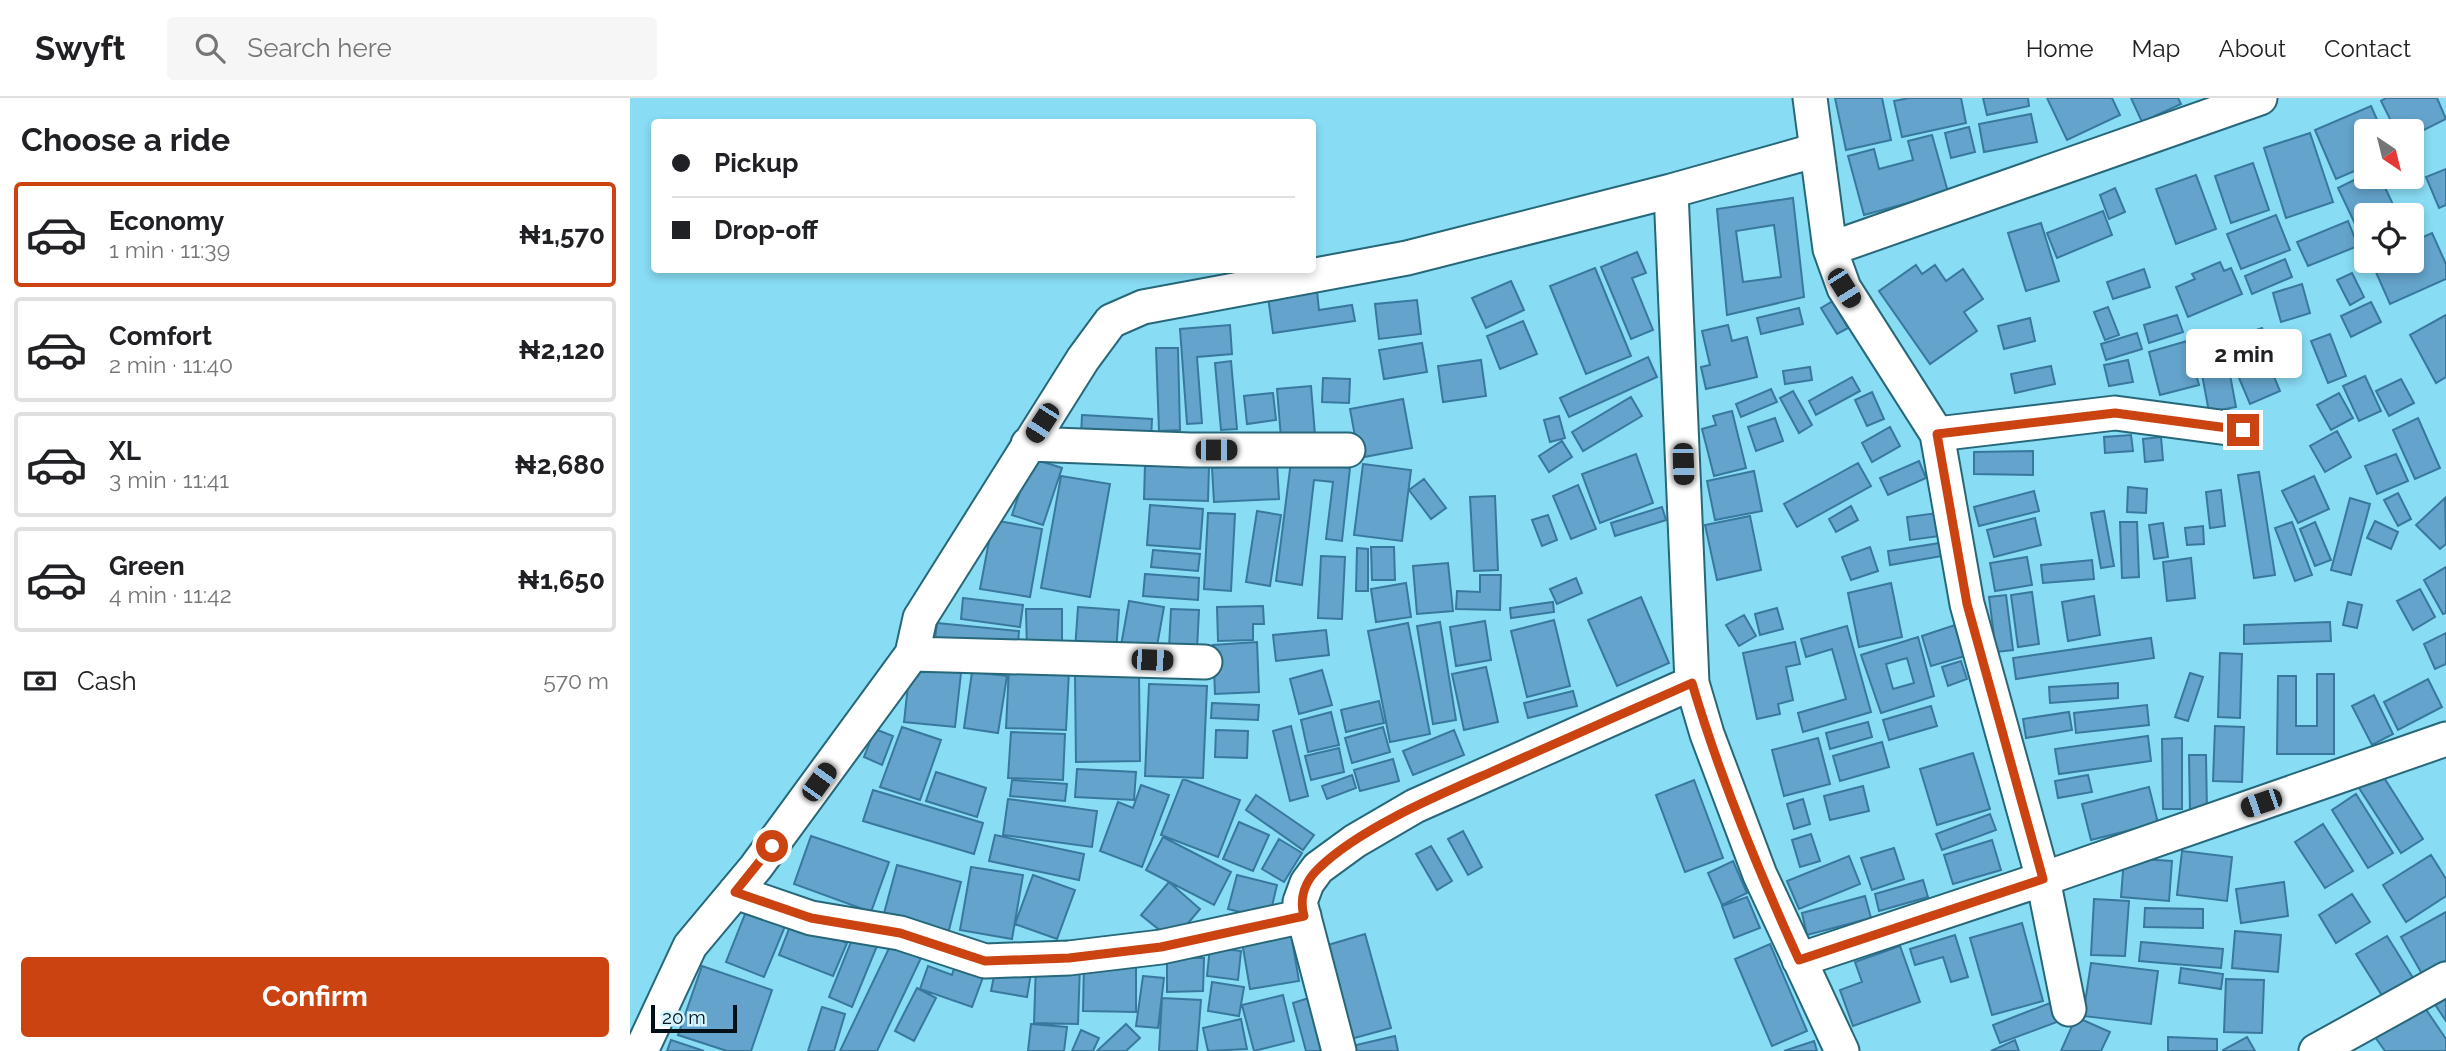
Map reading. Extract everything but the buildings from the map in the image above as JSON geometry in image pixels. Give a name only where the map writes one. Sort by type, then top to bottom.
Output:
[{"type":"street","points":[[1810,98],[1830,249],[1844,288],[1937,434],[1967,604],[2043,879],[2069,1009]]},
{"type":"street","points":[[1830,249],[2260,98]]},
{"type":"street","points":[[641,1051],[690,946],[735,892],[912,654],[920,618],[1028,444],[1111,321],[1143,307],[1407,258],[1671,191],[1817,150]]},
{"type":"street","points":[[1671,191],[1692,683],[1707,734],[1760,875],[1842,1051]]},
{"type":"street","points":[[1937,434],[2115,413],[2243,430]]},
{"type":"street","points":[[1028,444],[1190,450],[1348,450]]},
{"type":"street","points":[[912,654],[1205,662]]},
{"type":"street","points":[[1339,1051],[1300,902],[1307,883],[1318,868],[1355,841],[1415,806],[1692,683]]},
{"type":"street","points":[[1799,960],[2043,879],[2446,739]]},
{"type":"street","points":[[735,892],[811,918],[900,933],[985,961],[1069,958],[1161,947],[1304,916]]},
{"type":"street","points":[[2316,1051],[2446,979]]},
{"type":"route","points":[[772,846],[735,892],[811,918],[900,933],[985,961],[1069,958],[1161,947],[1304,916],[1300,902],[1307,883],[1318,868],[1355,841],[1415,806],[1692,683],[1707,734],[1760,875],[1799,960],[2043,879],[1967,604],[1937,434],[2115,413],[2243,430]]}]
